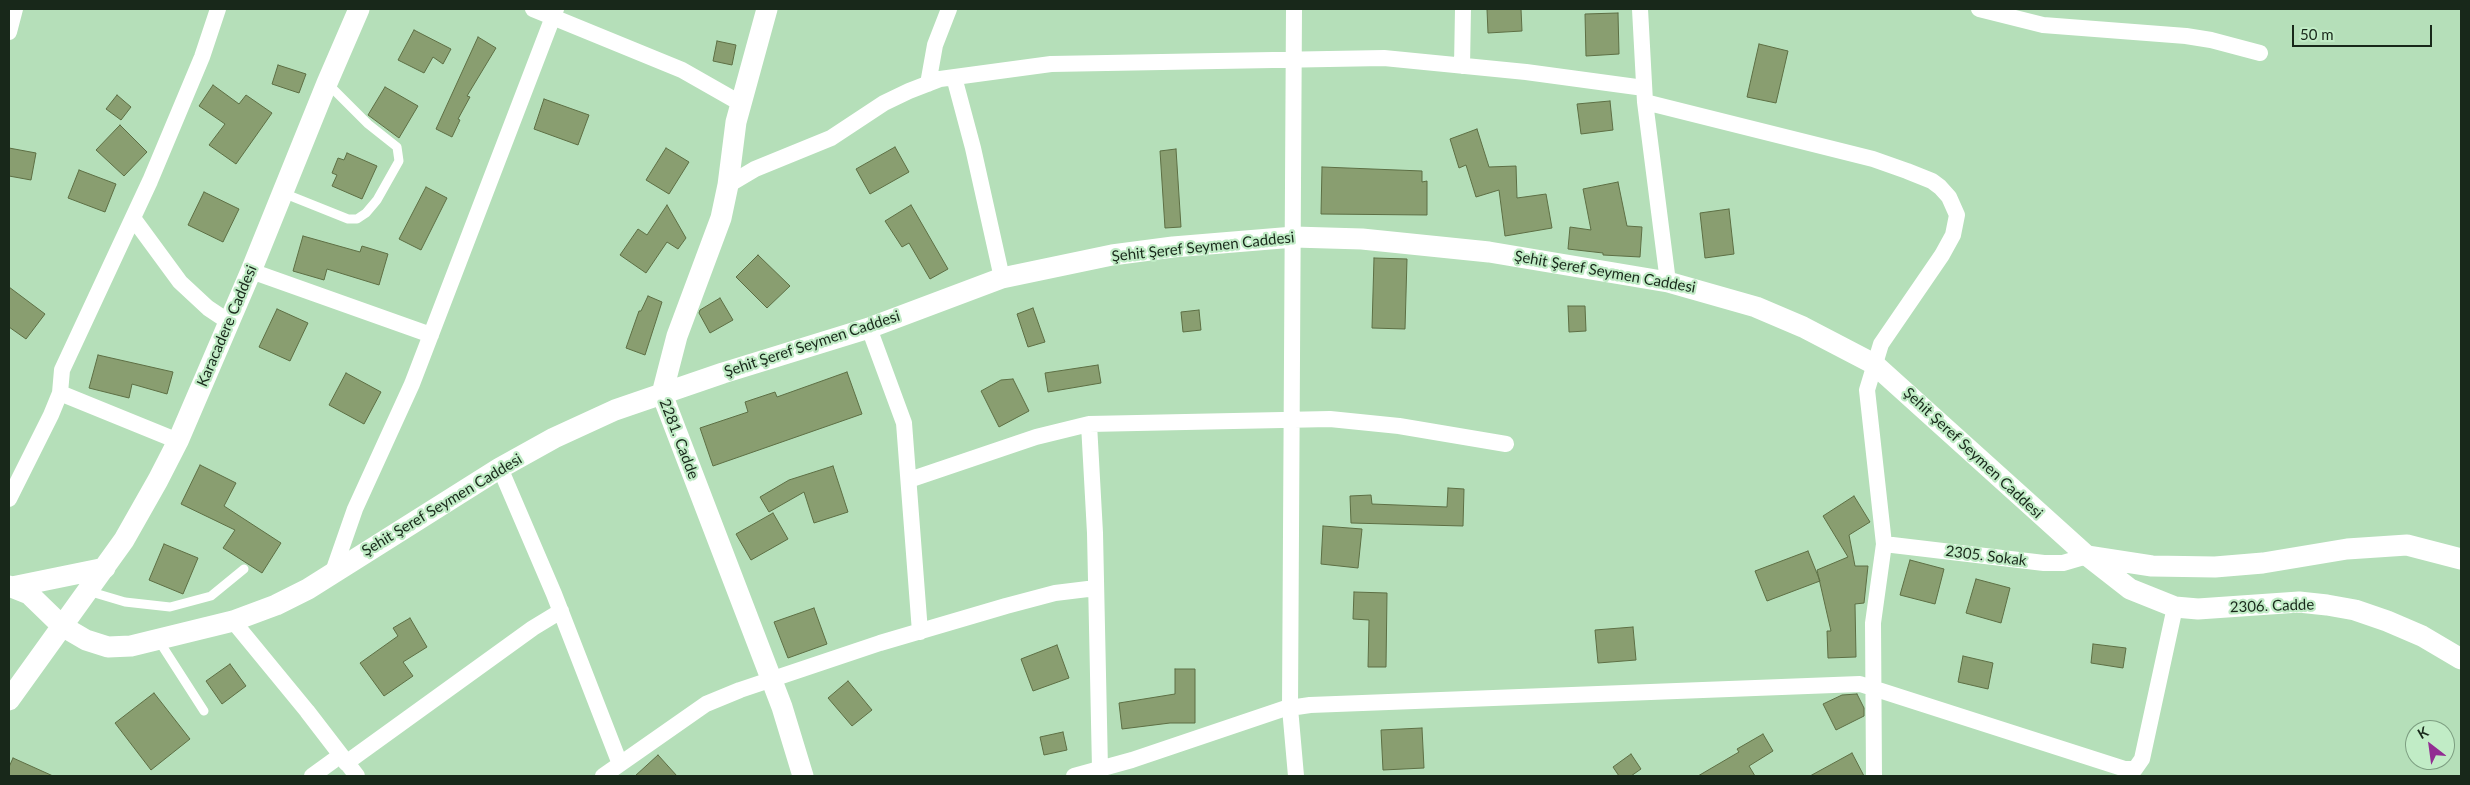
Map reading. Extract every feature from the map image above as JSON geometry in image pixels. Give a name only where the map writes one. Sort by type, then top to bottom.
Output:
[{"type":"street","points":[[9,32],[15,9]]},
{"type":"street","points":[[9,499],[51,415],[60,393],[62,370],[133,218],[202,57],[218,9]]},
{"type":"street","name":"Karacadere Caddesi","points":[[9,700],[105,568],[141,513],[178,441],[251,271],[359,9]]},
{"type":"street","points":[[533,9],[554,13],[682,70],[740,103]]},
{"type":"street","name":"2281. Cadde","points":[[767,9],[740,103],[721,218],[677,336],[662,394],[772,680],[803,776]]},
{"type":"street","points":[[928,84],[935,45],[949,9]]},
{"type":"street","points":[[1294,9],[1290,708],[1296,776]]},
{"type":"street","points":[[1462,66],[1463,9]]},
{"type":"street","points":[[1640,9],[1645,95],[1668,282]]},
{"type":"street","points":[[1979,9],[2043,25],[2186,36],[2211,40],[2260,53]]},
{"type":"street","points":[[333,572],[355,509],[412,384],[554,13]]},
{"type":"street","points":[[728,184],[755,169],[831,138],[884,103],[928,84],[954,77],[1051,64],[1384,58],[1526,72],[1645,95],[1873,159],[1932,180],[1949,197],[1958,215],[1952,236],[1942,255],[1881,344],[1867,390],[1884,544],[1873,623],[1874,776]]},
{"type":"street","points":[[954,77],[973,148],[1002,278]]},
{"type":"street","points":[[133,218],[180,282],[208,308],[229,322]]},
{"type":"street","name":"Şehit Şeref Seymen Caddesi","points":[[10,587],[29,594],[62,626],[86,640],[108,647],[131,646],[233,621],[276,605],[333,572],[500,468],[554,438],[615,410],[869,328],[1002,278],[1112,255],[1182,246],[1294,237],[1379,241],[1489,252],[1668,282],[1756,307],[1803,327],[1874,364],[2087,556]]},
{"type":"street","points":[[251,271],[431,335]]},
{"type":"street","points":[[869,328],[904,423],[920,632]]},
{"type":"street","points":[[60,393],[178,441]]},
{"type":"street","points":[[909,480],[1036,437],[1089,424],[1209,423],[1293,418],[1330,418],[1399,426],[1506,444]]},
{"type":"street","points":[[1089,424],[1096,588],[1100,769]]},
{"type":"street","points":[[500,468],[561,611],[620,764]]},
{"type":"street","name":"2305. Sokak","points":[[1884,544],[2044,563],[2063,563],[2087,556]]},
{"type":"street","points":[[2087,556],[2152,566],[2216,567],[2357,548],[2407,545],[2461,559]]},
{"type":"street","name":"2306. Cadde","points":[[2087,556],[2130,589],[2175,607],[2198,608],[2299,602],[2327,604],[2388,621],[2422,636],[2461,658]]},
{"type":"street","points":[[10,587],[105,568]]},
{"type":"street","points":[[603,776],[706,704],[772,680],[1032,598],[1096,588]]},
{"type":"street","points":[[1074,776],[1290,708],[1346,702],[1860,684],[2116,766],[2135,768],[2142,759],[2175,607]]},
{"type":"street","points":[[312,776],[344,759],[533,628],[561,611]]},
{"type":"street","points":[[233,621],[357,776]]},
{"type":"lane","points":[[282,193],[348,219],[357,218],[366,213],[377,200],[399,161],[397,147],[368,124],[327,83]]},
{"type":"lane","points":[[88,591],[125,602],[170,607],[211,596],[244,569]]},
{"type":"lane","points":[[158,640],[204,711]]},
{"type":"building","points":[[1487,9],[1521,9],[1522,31],[1488,33]]},
{"type":"building","points":[[1618,13],[1619,54],[1586,56],[1585,14]]},
{"type":"building","points":[[414,30],[451,49],[443,64],[433,57],[424,73],[398,60]]},
{"type":"building","points":[[478,37],[496,48],[467,96],[470,97],[458,119],[460,120],[452,137],[436,129]]},
{"type":"building","points":[[717,41],[736,45],[732,65],[713,61]]},
{"type":"building","points":[[1759,44],[1788,51],[1776,103],[1747,97]]},
{"type":"building","points":[[278,65],[306,74],[299,93],[272,84]]},
{"type":"building","points":[[213,85],[239,104],[246,95],[272,113],[236,164],[209,145],[225,124],[199,106]]},
{"type":"building","points":[[385,87],[418,106],[399,138],[368,115]]},
{"type":"building","points":[[117,95],[131,107],[121,120],[106,109]]},
{"type":"building","points":[[544,99],[589,115],[578,145],[534,129]]},
{"type":"building","points":[[1610,101],[1613,130],[1581,134],[1577,104]]},
{"type":"building","points":[[120,125],[147,152],[124,176],[96,150]]},
{"type":"building","points":[[1477,129],[1489,167],[1516,166],[1517,198],[1546,194],[1552,228],[1505,236],[1499,190],[1476,197],[1466,165],[1459,168],[1450,139]]},
{"type":"building","points":[[895,147],[909,172],[870,194],[856,169]]},
{"type":"building","points":[[9,148],[36,153],[31,180],[9,176]]},
{"type":"building","points":[[666,148],[689,162],[669,194],[646,180]]},
{"type":"building","points":[[1176,149],[1181,227],[1165,228],[1160,151]]},
{"type":"building","points":[[347,153],[377,166],[362,199],[332,186],[337,175],[332,173],[338,158],[344,160]]},
{"type":"building","points":[[1322,167],[1422,171],[1422,182],[1427,181],[1427,215],[1321,214]]},
{"type":"building","points":[[79,170],[116,184],[105,212],[68,198]]},
{"type":"building","points":[[1618,182],[1627,226],[1642,227],[1640,257],[1603,255],[1603,253],[1568,249],[1570,227],[1591,230],[1583,189]]},
{"type":"building","points":[[426,187],[447,198],[421,250],[399,239]]},
{"type":"building","points":[[204,192],[239,209],[223,242],[188,225]]},
{"type":"building","points":[[667,205],[686,238],[678,249],[667,242],[646,273],[620,255],[638,229],[647,235]]},
{"type":"building","points":[[911,205],[948,269],[930,279],[909,243],[902,247],[885,221]]},
{"type":"building","points":[[1729,209],[1734,254],[1705,258],[1700,213]]},
{"type":"building","points":[[303,236],[360,252],[362,246],[388,254],[379,285],[327,269],[324,280],[293,271]]},
{"type":"building","points":[[758,255],[790,286],[767,308],[736,277]]},
{"type":"building","points":[[1374,258],[1407,259],[1405,329],[1372,328]]},
{"type":"building","points":[[9,287],[45,314],[26,339],[9,327]]},
{"type":"building","points":[[648,296],[662,302],[645,355],[626,348],[639,311],[641,311]]},
{"type":"building","points":[[720,298],[733,320],[710,333],[699,313],[700,310]]},
{"type":"building","points":[[1568,306],[1585,306],[1586,331],[1569,332]]},
{"type":"building","points":[[1033,308],[1045,342],[1028,347],[1017,314]]},
{"type":"building","points":[[277,309],[308,323],[290,361],[259,347]]},
{"type":"building","points":[[1199,310],[1201,330],[1183,332],[1181,312]]},
{"type":"building","points":[[98,355],[173,372],[167,394],[132,384],[129,398],[89,388]]},
{"type":"building","points":[[1098,365],[1101,383],[1048,392],[1045,373]]},
{"type":"building","points":[[847,372],[862,414],[713,466],[700,428],[748,412],[745,402],[775,392],[777,397]]},
{"type":"building","points":[[346,373],[381,392],[364,424],[329,405]]},
{"type":"building","points":[[1013,379],[1029,411],[999,427],[981,391],[1001,380]]},
{"type":"building","points":[[200,465],[236,483],[224,506],[281,543],[262,573],[223,548],[235,530],[181,504]]},
{"type":"building","points":[[833,466],[848,512],[814,523],[804,492],[769,512],[760,497],[789,480]]},
{"type":"building","points":[[1448,488],[1464,489],[1463,526],[1351,523],[1350,496],[1371,495],[1372,504],[1447,507]]},
{"type":"building","points":[[1854,496],[1870,522],[1849,535],[1855,566],[1868,566],[1864,603],[1855,604],[1856,657],[1828,658],[1827,631],[1831,631],[1817,570],[1848,557],[1823,516]]},
{"type":"building","points":[[773,513],[788,539],[751,560],[736,534]]},
{"type":"building","points":[[1323,526],[1362,529],[1358,568],[1321,564]]},
{"type":"building","points":[[164,544],[198,558],[183,594],[149,580]]},
{"type":"building","points":[[1808,551],[1820,581],[1767,601],[1755,571]]},
{"type":"building","points":[[1910,560],[1944,569],[1935,604],[1900,595]]},
{"type":"building","points":[[1976,579],[2010,588],[2001,623],[1966,613]]},
{"type":"building","points":[[1354,592],[1387,593],[1386,667],[1368,667],[1369,620],[1353,619]]},
{"type":"building","points":[[814,608],[827,644],[788,658],[774,622]]},
{"type":"building","points":[[410,618],[427,647],[403,662],[413,676],[384,696],[360,663],[398,636],[393,628]]},
{"type":"building","points":[[1633,627],[1636,660],[1598,663],[1595,630]]},
{"type":"building","points":[[2093,644],[2126,648],[2123,668],[2091,663]]},
{"type":"building","points":[[1057,645],[1069,678],[1033,691],[1021,659]]},
{"type":"building","points":[[1963,656],[1993,663],[1988,689],[1958,682]]},
{"type":"building","points":[[230,664],[246,686],[222,704],[206,681]]},
{"type":"building","points":[[1175,669],[1195,669],[1195,723],[1170,723],[1122,729],[1119,703],[1175,694]]},
{"type":"building","points":[[848,681],[872,710],[852,726],[828,698]]},
{"type":"building","points":[[154,693],[190,739],[151,770],[115,723]]},
{"type":"building","points":[[1857,694],[1864,708],[1864,716],[1836,730],[1823,704],[1842,695]]},
{"type":"building","points":[[1422,728],[1424,768],[1383,770],[1381,730]]},
{"type":"building","points":[[1063,732],[1067,750],[1044,755],[1040,737]]},
{"type":"building","points":[[1763,734],[1773,751],[1749,766],[1755,776],[1698,776],[1739,752],[1737,749]]},
{"type":"building","points":[[1852,753],[1864,776],[1810,776]]},
{"type":"building","points":[[1631,754],[1641,769],[1631,776],[1619,776],[1613,767]]},
{"type":"building","points":[[658,755],[677,776],[635,776]]},
{"type":"building","points":[[13,758],[53,776],[9,776],[9,767]]}]
